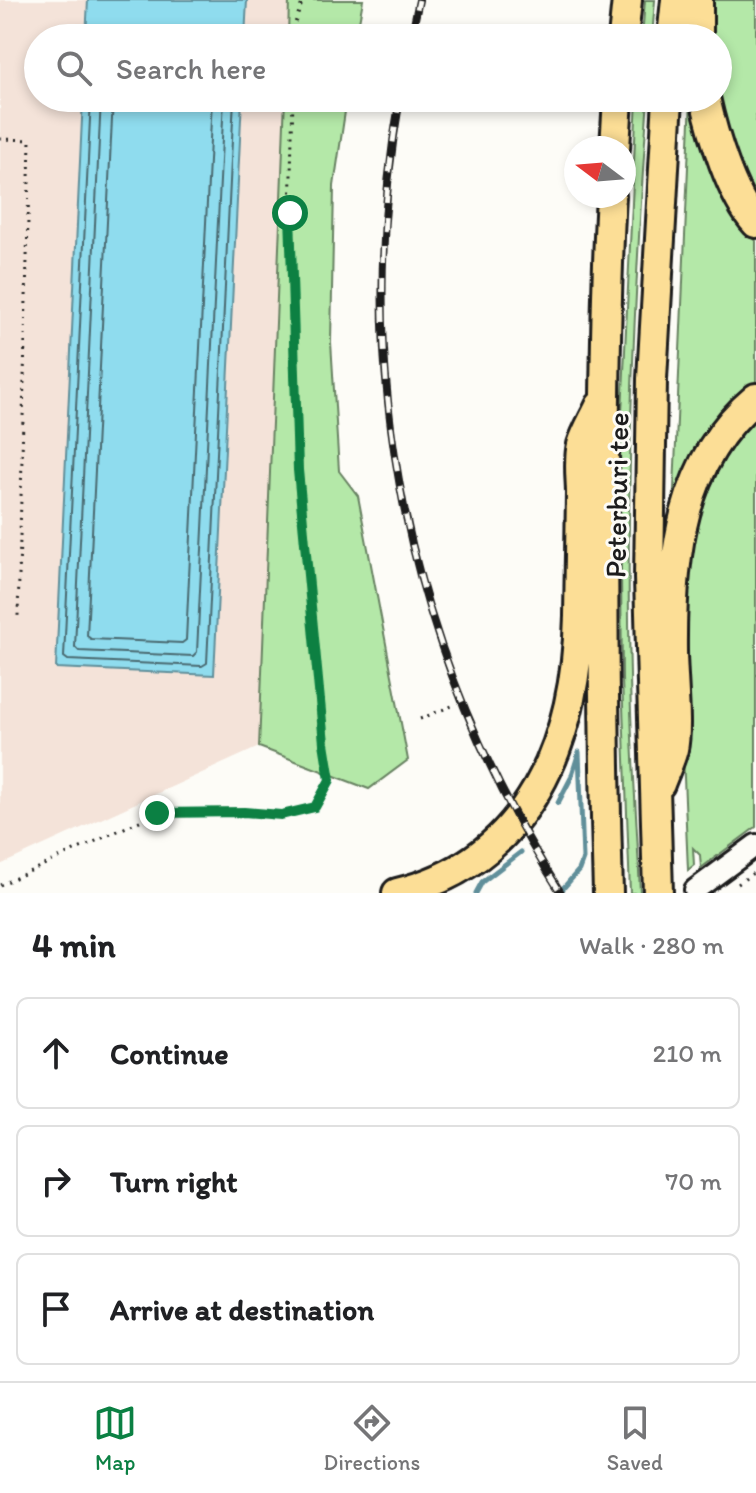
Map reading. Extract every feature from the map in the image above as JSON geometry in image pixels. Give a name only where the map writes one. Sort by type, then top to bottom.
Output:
[{"type":"highway","points":[[624,24],[627,0]]},
{"type":"highway","points":[[673,24],[676,0]]},
{"type":"highway","points":[[698,0],[698,24]]},
{"type":"highway","points":[[616,136],[617,112]]},
{"type":"highway","name":"Peterburi tee","points":[[658,893],[649,578],[652,410],[667,112]]},
{"type":"highway","points":[[708,112],[727,169],[756,223]]},
{"type":"highway","name":"Peterburi tee","points":[[608,893],[602,680],[610,208]]},
{"type":"highway","points":[[397,893],[425,885],[484,852],[527,809],[547,772],[561,736],[574,677],[579,621],[581,446],[605,394]]},
{"type":"highway","points":[[654,800],[673,747],[671,604],[674,558],[682,518],[708,455],[737,413],[756,398]]},
{"type":"street","points":[[695,890],[756,845]]},
{"type":"path","points":[[295,24],[303,0]]},
{"type":"path","points":[[0,885],[157,813],[244,812],[281,815],[315,807],[330,780],[298,470],[290,213],[293,112]]},
{"type":"path","points":[[0,139],[30,140],[18,616]]},
{"type":"path","points":[[420,719],[452,706]]},
{"type":"shaded area","points":[[0,0],[289,0],[288,24],[24,24],[24,112],[284,112],[259,747],[0,865]]},
{"type":"green space","points":[[289,0],[363,0],[359,24],[288,24]]},
{"type":"green space","points":[[645,0],[655,0],[653,24],[643,24]]},
{"type":"green space","points":[[708,0],[756,0],[756,206],[731,159],[721,112],[732,112],[732,24],[708,24]]},
{"type":"green space","points":[[284,112],[345,112],[334,186],[331,342],[339,471],[358,496],[408,760],[369,789],[259,747]]},
{"type":"green space","points":[[636,112],[647,112],[630,458],[631,702],[640,893],[630,893],[622,679],[620,456],[632,208],[636,208]]},
{"type":"green space","points":[[690,112],[697,112],[738,216],[756,241],[756,382],[737,398],[673,512]]},
{"type":"green space","points":[[756,412],[756,827],[701,868],[700,855],[693,848],[694,865],[688,870],[680,685],[684,567],[710,473]]},
{"type":"water","points":[[88,0],[247,0],[246,24],[87,24]]},
{"type":"water","points":[[82,112],[241,112],[214,675],[56,668]]},
{"type":"waterway","points":[[558,803],[571,778],[579,752],[583,859],[579,870],[559,893]]},
{"type":"waterway","points":[[476,893],[482,882],[521,852]]},
{"type":"railway","points":[[414,24],[419,0]]},
{"type":"railway","points":[[398,112],[386,203],[383,306],[389,409],[405,511],[430,610],[465,708],[508,802],[561,893]]},
{"type":"route","points":[[157,813],[244,812],[281,815],[315,807],[330,780],[298,470],[290,213]]}]
